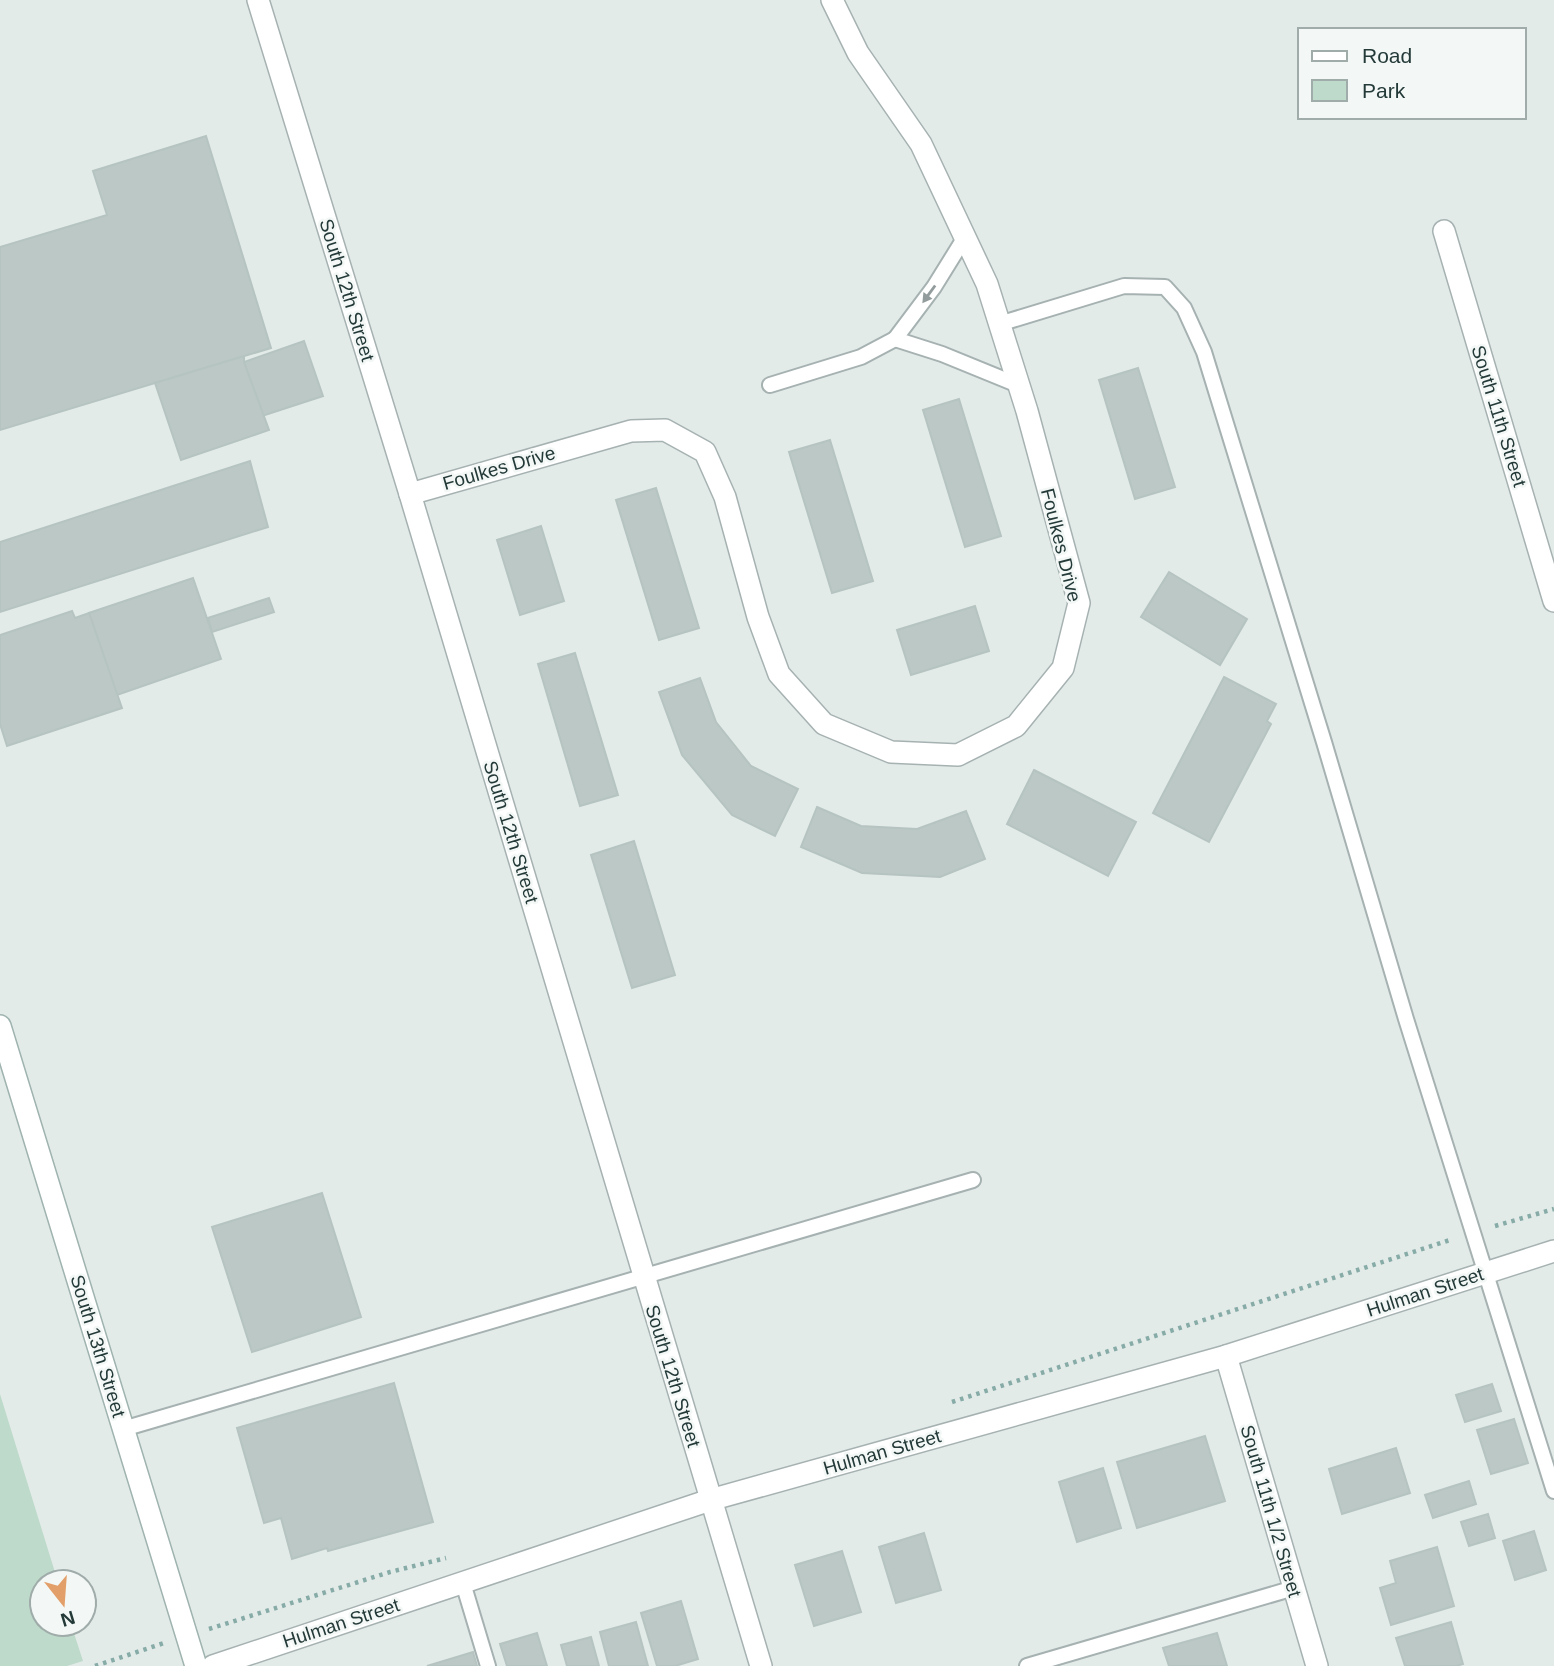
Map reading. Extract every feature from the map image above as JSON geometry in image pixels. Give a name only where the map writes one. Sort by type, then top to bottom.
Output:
[{"type":"street","name":"South 12th Street","points":[[258,0],[410,494],[761,1666]]},
{"type":"street","name":"Foulkes Drive","points":[[410,494],[631,431],[665,430],[705,452],[725,497],[758,617],[779,674],[824,724],[891,752],[958,755],[1016,726],[1063,668],[1079,603],[987,284],[921,144],[858,53],[832,0]]},
{"type":"street","name":"South 11th Street","points":[[1444,230],[1554,601]]},
{"type":"street","name":"South 13th Street","points":[[0,1026],[196,1666]]},
{"type":"street","name":"Hulman Street","points":[[213,1666],[710,1500],[1226,1356],[1554,1251]]},
{"type":"street","name":"South 11th 1/2 Street","points":[[1226,1356],[1317,1666]]},
{"type":"lane","points":[[770,385],[861,357],[895,339],[934,287],[965,237]]},
{"type":"lane","points":[[999,324],[1124,286],[1165,287],[1184,308],[1204,352],[1406,1019],[1554,1491]]},
{"type":"lane","points":[[895,339],[942,354],[1018,385]]},
{"type":"lane","points":[[123,1429],[973,1181]]},
{"type":"lane","points":[[463,1583],[488,1666]]},
{"type":"lane","points":[[1027,1666],[1046,1663],[1294,1588]]},
{"type":"green space","points":[[0,1394],[54,1568],[28,1568],[28,1638],[76,1638],[83,1661],[67,1666],[0,1666]]},
{"type":"building","points":[[206,136],[271,348],[0,430],[0,247],[107,215],[93,171]]},
{"type":"building","points":[[304,341],[323,396],[262,416],[244,362]]},
{"type":"building","points":[[244,356],[269,430],[181,460],[155,383]]},
{"type":"building","points":[[1138,368],[1175,487],[1135,499],[1099,380]]},
{"type":"building","points":[[959,399],[1001,536],[965,547],[923,410]]},
{"type":"building","points":[[830,440],[873,581],[832,593],[789,452]]},
{"type":"building","points":[[250,461],[268,527],[0,612],[0,542]]},
{"type":"building","points":[[656,488],[699,628],[659,640],[616,500]]},
{"type":"building","points":[[541,526],[564,601],[520,615],[497,540]]},
{"type":"building","points":[[1169,572],[1247,619],[1220,665],[1141,617]]},
{"type":"building","points":[[193,578],[221,659],[117,695],[89,613]]},
{"type":"building","points":[[269,598],[274,612],[212,632],[208,618]]},
{"type":"building","points":[[975,606],[989,651],[911,675],[897,630]]},
{"type":"building","points":[[72,611],[75,618],[89,613],[122,708],[7,746],[0,724],[0,635]]},
{"type":"building","points":[[575,653],[618,795],[580,806],[538,664]]},
{"type":"building","points":[[1224,677],[1276,704],[1267,721],[1271,724],[1209,842],[1153,813]]},
{"type":"building","points":[[700,678],[716,722],[751,766],[798,789],[775,836],[732,815],[682,755],[659,692]]},
{"type":"building","points":[[1034,770],[1136,822],[1108,876],[1007,824]]},
{"type":"building","points":[[817,807],[861,826],[917,829],[966,811],[985,859],[940,877],[862,873],[801,847]]},
{"type":"building","points":[[634,841],[675,975],[632,988],[591,855]]},
{"type":"building","points":[[322,1193],[361,1317],[252,1352],[212,1227]]},
{"type":"building","points":[[394,1383],[433,1522],[292,1559],[281,1518],[264,1523],[237,1428]]},
{"type":"building","points":[[1492,1384],[1501,1411],[1465,1422],[1456,1395]]},
{"type":"building","points":[[1514,1419],[1528,1463],[1491,1474],[1477,1430]]},
{"type":"building","points":[[1205,1436],[1225,1501],[1137,1528],[1117,1462]]},
{"type":"building","points":[[1396,1448],[1410,1493],[1342,1514],[1329,1469]]},
{"type":"building","points":[[1103,1468],[1121,1528],[1077,1542],[1059,1482]]},
{"type":"building","points":[[1469,1481],[1476,1504],[1433,1518],[1425,1495]]},
{"type":"building","points":[[1488,1514],[1495,1538],[1469,1546],[1461,1522]]},
{"type":"building","points":[[1534,1531],[1546,1570],[1515,1580],[1503,1541]]},
{"type":"building","points":[[924,1533],[941,1590],[896,1603],[879,1547]]},
{"type":"building","points":[[1437,1547],[1454,1606],[1391,1625],[1380,1588],[1396,1583],[1390,1561]]},
{"type":"building","points":[[842,1551],[861,1612],[814,1626],[795,1565]]},
{"type":"building","points":[[681,1601],[698,1659],[675,1666],[657,1666],[641,1613]]},
{"type":"building","points":[[636,1622],[648,1666],[609,1666],[600,1632]]},
{"type":"building","points":[[1451,1622],[1463,1664],[1405,1666],[1396,1638]]},
{"type":"building","points":[[537,1633],[547,1666],[507,1666],[500,1644]]},
{"type":"building","points":[[1217,1633],[1227,1666],[1169,1666],[1163,1648]]},
{"type":"building","points":[[591,1637],[599,1666],[567,1666],[561,1645]]},
{"type":"building","points":[[473,1652],[477,1666],[427,1666]]}]
